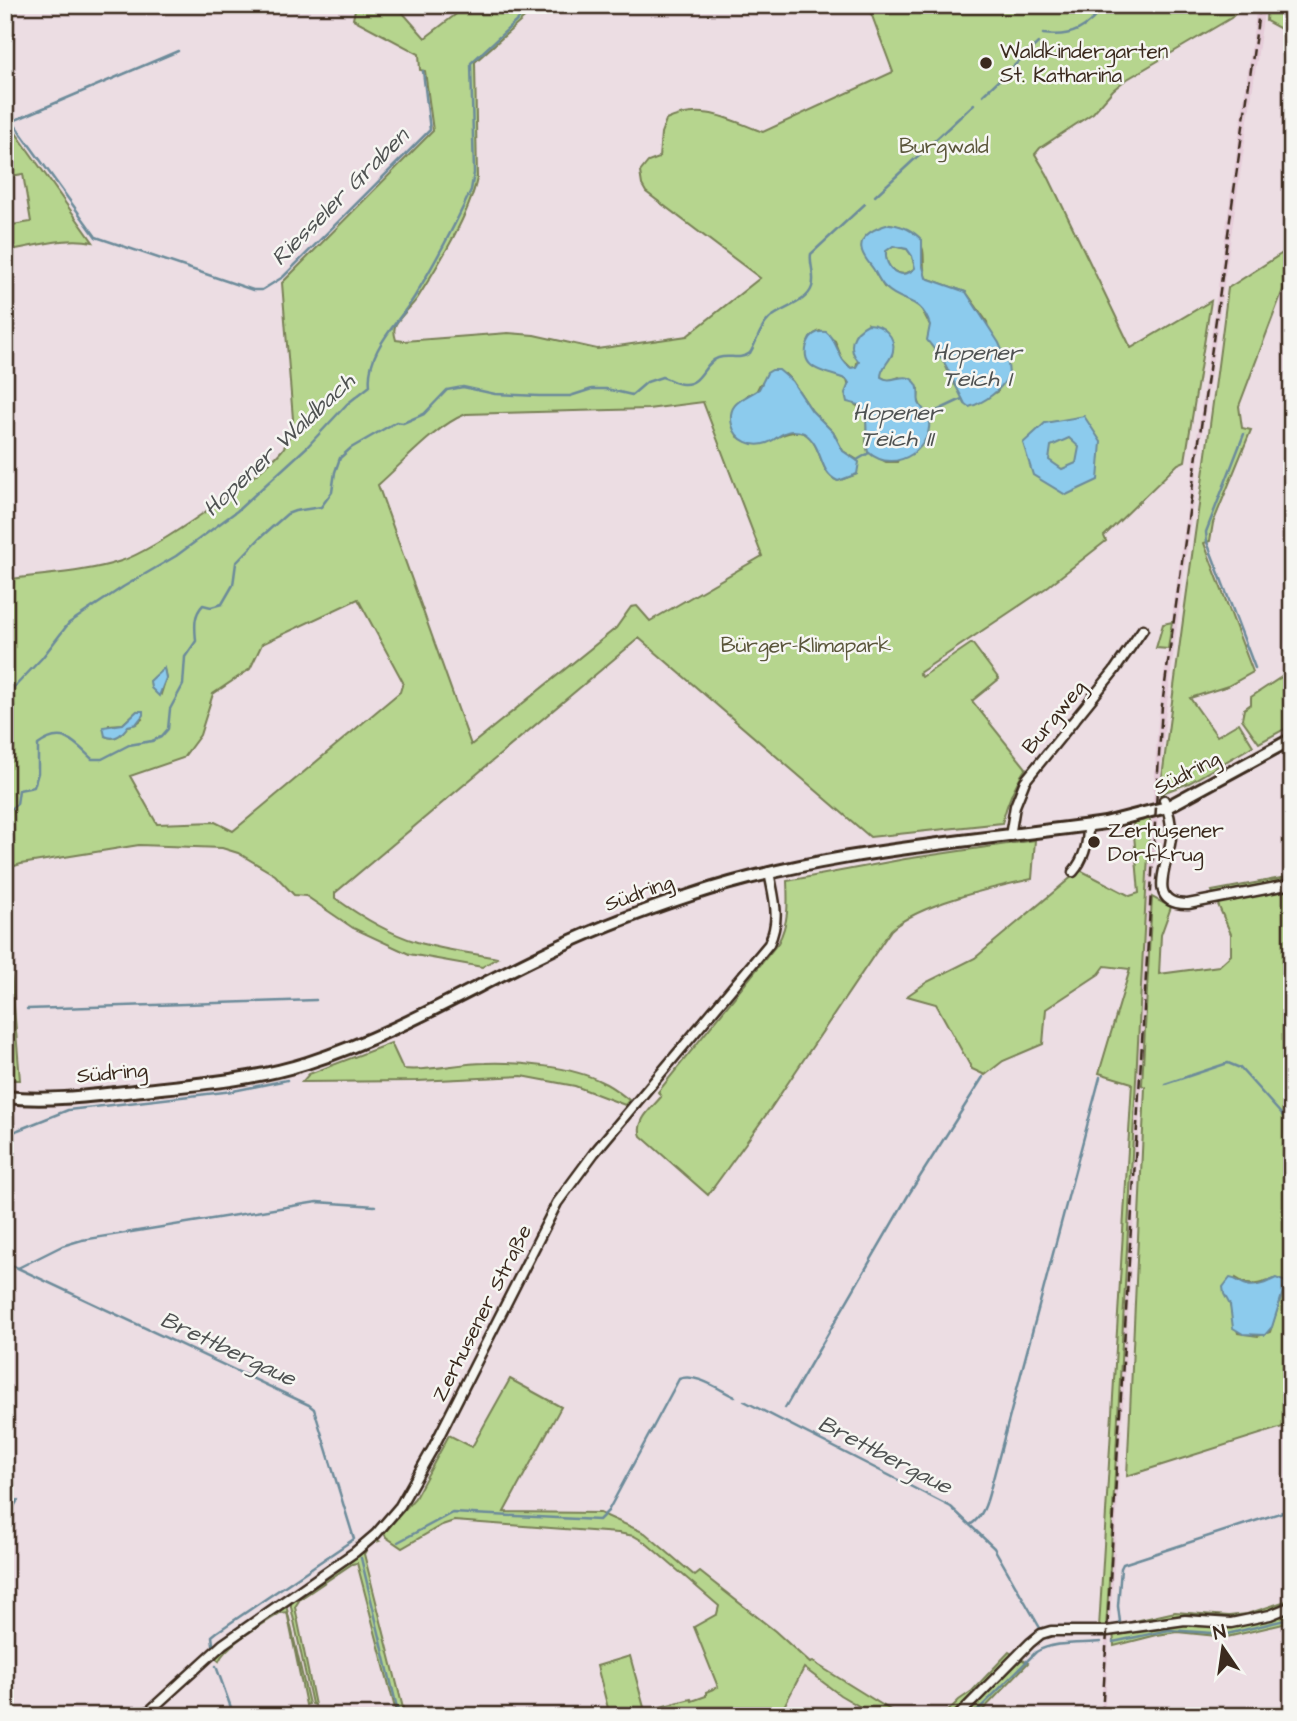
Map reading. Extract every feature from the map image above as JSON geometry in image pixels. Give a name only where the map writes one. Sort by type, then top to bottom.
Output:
[{"type":"main road","name":"Südring","points":[[5,1097],[100,1095],[238,1079],[297,1066],[380,1035],[590,932],[692,894],[769,872],[829,859],[1088,826],[1135,817],[1166,804],[1292,739]]},
{"type":"street","name":"Burgweg","points":[[1010,836],[1015,806],[1025,781],[1114,671],[1143,629]]},
{"type":"street","points":[[1166,804],[1172,835],[1162,890],[1168,900],[1177,904],[1188,904],[1292,884]]},
{"type":"street","points":[[1073,872],[1087,847],[1088,826]]},
{"type":"street","name":"Zerhusener Straße","points":[[144,1716],[223,1644],[355,1552],[376,1534],[400,1506],[433,1448],[557,1203],[594,1153],[769,944],[776,930],[777,914],[769,872]]},
{"type":"street","points":[[958,1716],[1041,1634],[1051,1631],[1107,1631],[1185,1620],[1231,1623],[1270,1615],[1292,1606]]},
{"type":"shaded area","points":[[1257,5],[1265,5],[1202,433],[1165,719],[1152,897],[1114,1566],[1104,1716],[1101,1716],[1158,719]]},
{"type":"green space","points":[[356,5],[396,5],[425,38],[468,5],[539,5],[475,62],[477,178],[473,192],[443,256],[417,299],[396,324],[394,334],[396,340],[404,341],[508,333],[534,335],[597,349],[687,336],[760,278],[646,192],[640,172],[648,162],[659,158],[661,133],[666,120],[679,115],[704,113],[727,118],[763,132],[893,72],[868,5],[1254,5],[1238,11],[1231,18],[1124,81],[1093,113],[1035,154],[1131,348],[1211,301],[1185,461],[1178,464],[1104,536],[1106,541],[1046,588],[919,673],[922,677],[972,643],[999,679],[972,701],[1026,768],[1011,794],[1002,823],[870,837],[639,638],[335,893],[335,898],[354,911],[384,929],[406,938],[437,947],[497,958],[482,967],[409,954],[353,928],[306,896],[294,895],[275,875],[238,853],[222,848],[139,845],[21,864],[5,869],[5,580],[93,568],[137,554],[158,543],[231,493],[283,449],[293,419],[282,283],[433,131],[425,71],[420,70],[419,54],[353,19]],"holes":[[[890,224],[915,235],[923,250],[926,278],[966,292],[987,322],[998,391],[974,405],[954,384],[943,360],[931,345],[930,325],[921,308],[884,287],[875,272]],[[868,324],[892,355],[881,369],[881,377],[889,381],[899,377],[919,389],[918,400],[922,409],[897,462],[886,462],[868,452],[865,412],[853,403],[847,380],[820,370],[810,362],[807,348],[811,337],[820,331],[835,341],[842,359],[851,368],[856,367]],[[785,374],[812,411],[833,432],[843,451],[856,459],[857,474],[838,481],[832,477],[815,445],[804,433],[794,432],[756,444],[737,436],[747,395],[756,392],[760,384]],[[703,402],[762,556],[650,621],[637,606],[631,607],[616,628],[471,745],[378,485],[431,436],[466,414],[648,409]],[[358,599],[403,682],[400,692],[233,831],[215,822],[157,824],[130,776],[183,758],[200,735],[213,694],[250,669],[262,644]],[[164,669],[166,678],[161,694],[151,681]],[[137,711],[142,719],[128,726],[116,737],[105,736],[109,725],[123,724]]]},
{"type":"green space","points":[[1267,5],[1292,5],[1292,35],[1266,21]]},
{"type":"green space","points":[[5,112],[16,133],[93,242],[60,241],[5,251],[5,226],[31,222],[23,174],[5,177]]},
{"type":"green space","points":[[892,246],[907,249],[915,268],[899,273],[890,268],[886,251]]},
{"type":"green space","points":[[1292,247],[1292,266],[1239,406],[1242,428],[1251,430],[1213,523],[1210,541],[1204,543],[1253,672],[1228,686],[1190,698],[1217,736],[1239,723],[1253,746],[1189,783],[1160,794],[1228,288]]},
{"type":"green space","points":[[1172,622],[1168,649],[1156,648],[1163,624]]},
{"type":"green space","points":[[1292,670],[1292,725],[1259,743],[1242,719],[1244,709],[1251,704],[1251,697]]},
{"type":"green space","points":[[1150,818],[1110,1566],[1106,1628],[1099,1628],[1132,1083],[1099,1073],[1130,969],[1105,966],[1099,974],[1046,1009],[1043,1044],[1003,1061],[985,1075],[972,1069],[936,1004],[907,996],[927,982],[975,958],[1080,870],[1130,896],[1139,893],[1133,823]]},
{"type":"green space","points":[[1035,840],[1032,879],[938,905],[919,912],[891,930],[771,1108],[708,1195],[641,1136],[640,1125],[661,1097],[658,1092],[778,943],[786,920],[787,881],[905,859]]},
{"type":"green space","points":[[1292,876],[1292,1424],[1127,1476],[1152,897],[1171,907],[1161,935],[1159,974],[1219,966],[1231,955],[1231,934],[1212,891]],"holes":[[[1236,1278],[1244,1282],[1286,1282],[1270,1332],[1258,1336],[1238,1333],[1228,1298]]]},
{"type":"green space","points":[[5,904],[20,1080],[10,1080],[5,1016]]},
{"type":"green space","points":[[391,1043],[403,1069],[485,1063],[545,1066],[590,1077],[629,1100],[625,1105],[575,1086],[522,1076],[417,1081],[302,1082],[309,1074]]},
{"type":"green space","points":[[510,1379],[561,1407],[504,1512],[600,1513],[645,1533],[695,1576],[700,1572],[775,1631],[810,1663],[813,1662],[900,1716],[876,1716],[840,1695],[804,1668],[779,1716],[610,1716],[597,1666],[630,1656],[645,1711],[691,1699],[692,1701],[706,1696],[706,1692],[718,1687],[694,1627],[717,1614],[719,1606],[646,1543],[634,1536],[618,1533],[454,1521],[402,1548],[386,1537],[384,1533],[415,1498],[449,1435],[472,1447]]},
{"type":"green space","points":[[375,1539],[379,1541],[370,1544],[364,1554],[405,1716],[397,1716],[357,1563],[300,1599],[295,1607],[315,1705],[312,1704],[291,1607],[291,1600]]},
{"type":"green space","points":[[1292,1599],[1292,1622],[1227,1637],[1177,1632],[1114,1646],[1113,1626],[1175,1612],[1229,1616],[1247,1614]]},
{"type":"green space","points":[[286,1605],[309,1704],[306,1705],[287,1612],[280,1613],[246,1635],[229,1648],[219,1661],[213,1656]]},
{"type":"green space","points":[[1009,1652],[1028,1663],[977,1716],[943,1716],[972,1691]]},
{"type":"green space","points":[[1292,1708],[1292,1716],[1242,1716]]},
{"type":"water","name":"Hopener Teich I","points":[[890,224],[904,227],[922,240],[922,263],[926,278],[966,292],[999,343],[1008,364],[1009,375],[987,399],[969,407],[965,404],[943,360],[927,340],[930,325],[922,309],[884,286],[864,256],[861,245],[865,236]],"holes":[[[893,246],[907,249],[915,268],[904,274],[894,272],[888,263],[886,251]]]},
{"type":"water","name":"Hopener Teich II","points":[[868,324],[883,329],[892,340],[892,355],[881,377],[907,377],[915,382],[919,403],[928,416],[929,427],[920,447],[902,459],[879,459],[868,452],[863,410],[859,405],[847,402],[845,393],[849,383],[841,377],[818,370],[807,360],[809,339],[815,334],[826,332],[846,364],[851,368],[856,367],[859,362],[853,351],[853,341],[858,331]]},
{"type":"water","points":[[779,370],[792,381],[812,411],[833,432],[843,451],[859,462],[857,474],[838,481],[832,477],[815,445],[804,433],[789,431],[767,443],[756,445],[737,435],[731,417],[734,406],[759,389],[767,373]]},
{"type":"water","points":[[1084,416],[1101,442],[1098,480],[1066,495],[1033,475],[1023,443],[1045,423]],"holes":[[[1069,438],[1079,447],[1076,463],[1062,469],[1049,460],[1051,446]]]},
{"type":"water","points":[[164,668],[166,678],[159,696],[151,688],[150,681]]},
{"type":"water","points":[[137,711],[143,711],[143,715],[136,724],[128,726],[116,737],[105,736],[103,727],[123,724]]},
{"type":"water","points":[[1230,1278],[1251,1286],[1276,1278],[1286,1282],[1272,1327],[1265,1335],[1243,1334],[1233,1328],[1230,1305],[1223,1287]]},
{"type":"waterway","name":"Hopener Waldbach","points":[[5,697],[42,658],[69,623],[176,556],[237,511],[307,447],[347,404],[370,386],[370,373],[378,349],[415,296],[471,190],[474,173],[471,63],[534,5]]},
{"type":"waterway","points":[[1043,34],[1054,35],[1079,30],[1106,5]]},
{"type":"waterway","points":[[983,95],[1038,43]]},
{"type":"waterway","points":[[13,121],[178,51]]},
{"type":"waterway","name":"Riesseler Graben","points":[[5,97],[12,121],[96,237],[253,290],[262,290],[283,277],[430,130],[423,71]]},
{"type":"waterway","points":[[875,196],[974,104]]},
{"type":"waterway","points":[[5,813],[17,804],[19,790],[34,787],[38,773],[38,745],[47,739],[68,739],[92,759],[102,759],[129,745],[161,737],[168,729],[170,709],[183,685],[185,657],[196,641],[195,622],[200,609],[203,605],[211,607],[222,604],[233,585],[236,563],[287,514],[321,507],[332,492],[340,458],[351,448],[396,422],[403,423],[424,414],[447,390],[463,387],[495,394],[570,396],[592,389],[606,389],[632,395],[647,382],[662,377],[680,384],[694,381],[718,358],[742,357],[750,353],[769,319],[809,293],[813,283],[811,254],[865,204]]},
{"type":"waterway","points":[[928,415],[962,399]]},
{"type":"waterway","points":[[1244,434],[1206,532],[1207,542],[1255,668]]},
{"type":"waterway","points":[[857,460],[869,453]]},
{"type":"waterway","points":[[27,1009],[316,1000]]},
{"type":"waterway","points":[[1165,1084],[1228,1063],[1240,1068],[1283,1116],[1292,1116]]},
{"type":"waterway","points":[[785,1408],[909,1194],[983,1077]]},
{"type":"waterway","points":[[970,1525],[980,1516],[988,1498],[1100,1077]]},
{"type":"waterway","points":[[5,1137],[68,1110],[233,1091],[287,1080]]},
{"type":"waterway","points":[[18,1268],[62,1246],[82,1240],[317,1202],[375,1206]]},
{"type":"waterway","name":"Brettbergaue","points":[[5,1262],[314,1409],[354,1539],[217,1632],[212,1636],[213,1644]]},
{"type":"waterway","name":"Brettbergaue","points":[[398,1542],[452,1513],[599,1520],[608,1511],[679,1379],[685,1377],[700,1380],[735,1397]]},
{"type":"waterway","name":"Brettbergaue","points":[[744,1401],[951,1507],[994,1548],[1040,1628]]},
{"type":"waterway","points":[[5,1520],[18,1500]]},
{"type":"waterway","name":"Brettbergaue","points":[[1120,1622],[1118,1606],[1123,1564],[1292,1509]]},
{"type":"waterway","points":[[361,1558],[399,1716]]},
{"type":"waterway","points":[[1113,1642],[1169,1630],[1227,1634],[1289,1619]]},
{"type":"waterway","points":[[972,1716],[1036,1652],[1059,1645],[1101,1642]]},
{"type":"waterway","points":[[216,1666],[234,1716]]},
{"type":"railway","points":[[1102,1716],[1162,705],[1260,5]]},
{"type":"place","name":"Waldkindergarten St. Katharina","points":[[986,63]]},
{"type":"place","name":"Zerhusener Dorfkrug","points":[[1094,842]]},
{"type":"park label","name":"Burgwald","points":[[944,146]]},
{"type":"park label","name":"Bürger-Klimapark","points":[[806,645]]}]
